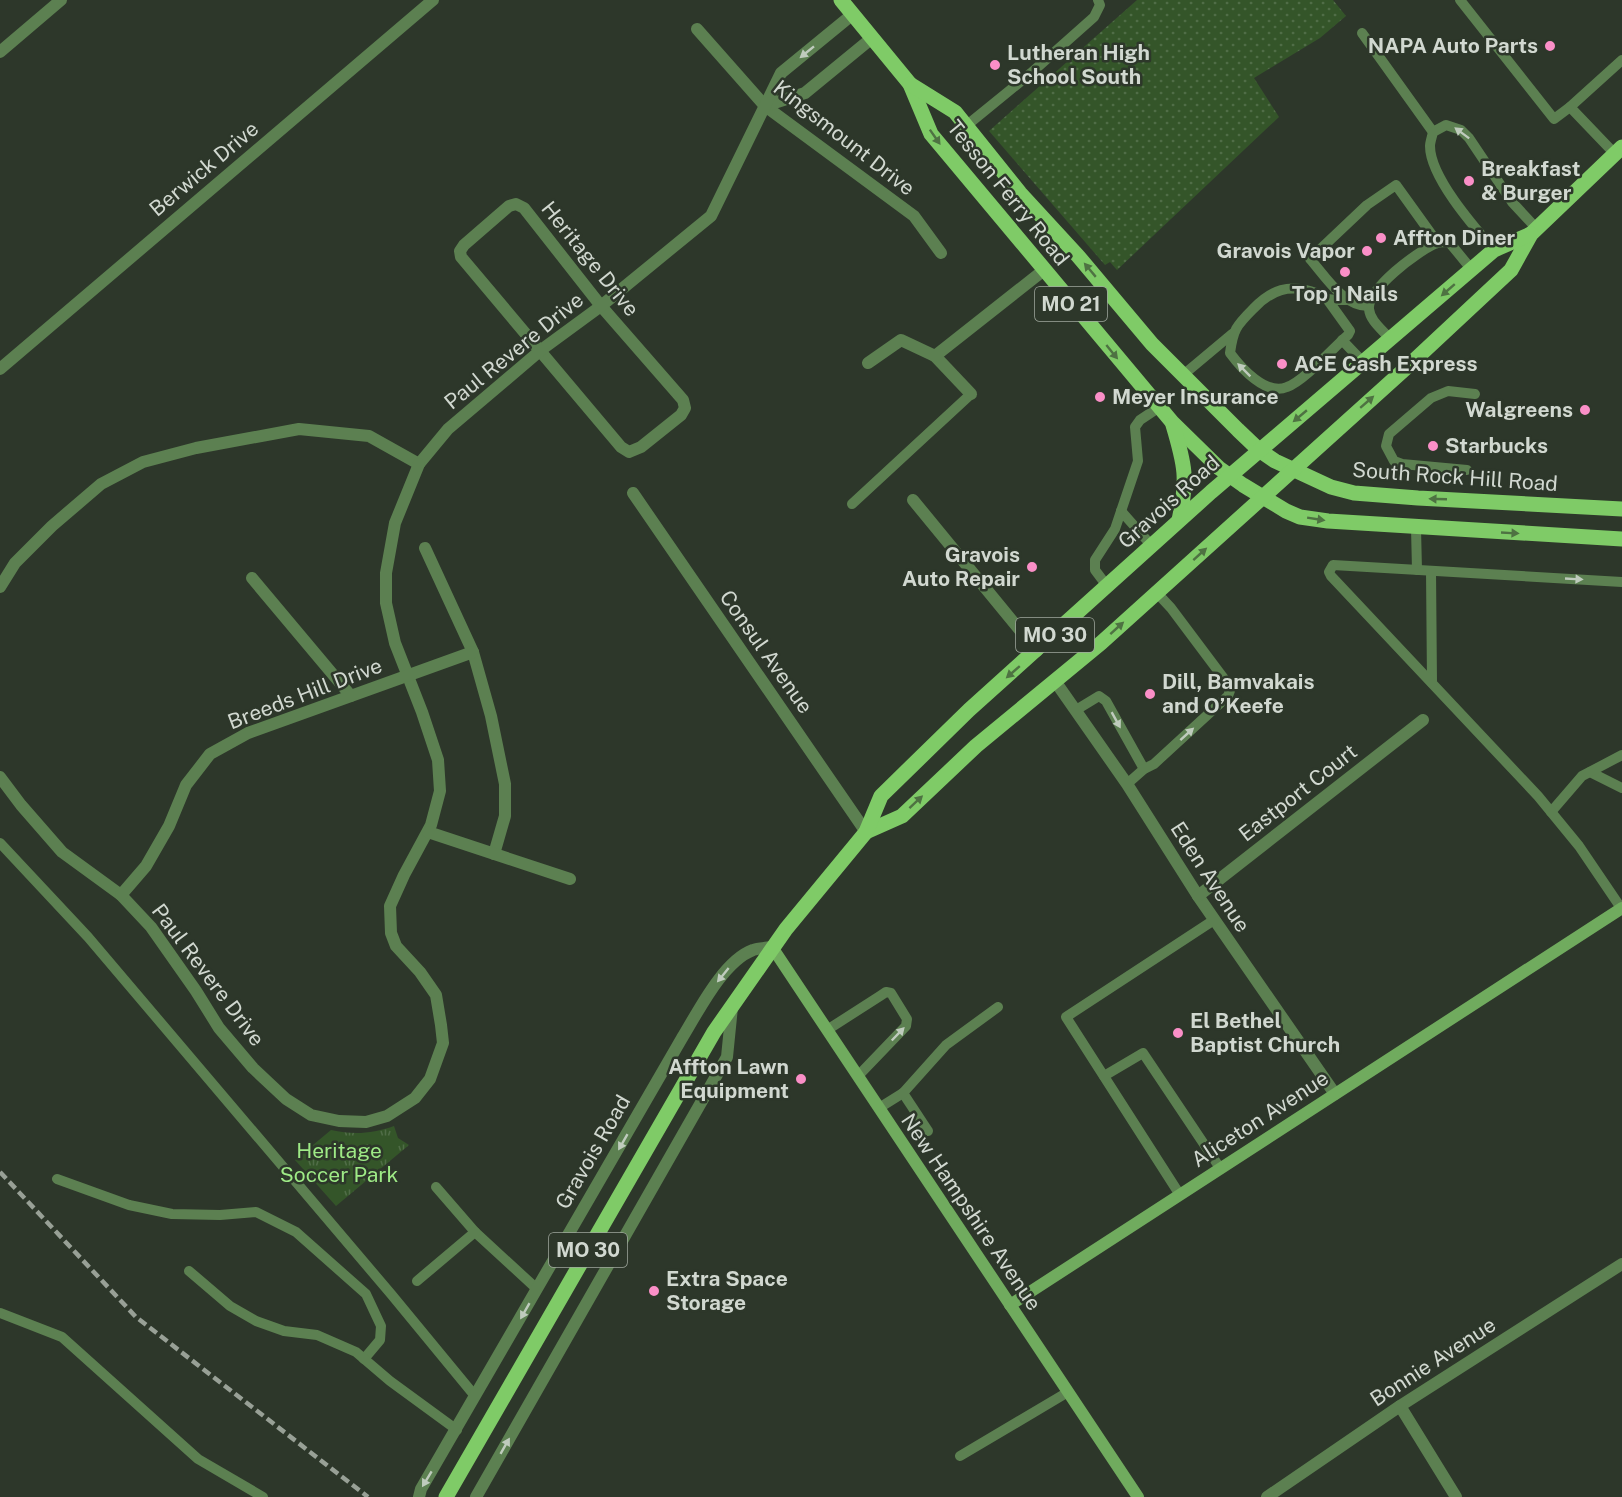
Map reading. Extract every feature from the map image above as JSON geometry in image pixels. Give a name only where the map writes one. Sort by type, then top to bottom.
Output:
[{"type":"main road","name":"Tesson Ferry Road","points":[[841,0],[910,84],[931,134],[1158,408],[1205,455],[1229,475],[1262,497]]},
{"type":"main road","name":"Tesson Ferry Road","points":[[910,84],[955,112],[1020,194],[1078,256],[1152,344],[1259,450]]},
{"type":"main road","name":"Gravois Road","points":[[866,832],[902,816],[976,746],[1157,593],[1415,360],[1511,270],[1533,231],[1618,150]]},
{"type":"main road","name":"Gravois Road","points":[[446,1497],[698,1059],[732,1004],[772,947],[866,832],[881,796],[969,710],[1037,651],[1229,475],[1494,250],[1533,231]]},
{"type":"main road","points":[[1172,422],[1181,453],[1186,485],[1179,520]]},
{"type":"main road","name":"South Rock Hill Road","points":[[1259,450],[1331,487],[1371,495],[1622,509]]},
{"type":"main road","points":[[1262,497],[1300,517],[1328,521],[1622,539]]},
{"type":"street","points":[[0,52],[61,0]]},
{"type":"street","name":"Berwick Drive","points":[[0,369],[433,0]]},
{"type":"street","name":"Paul Revere Drive","points":[[0,777],[62,852],[121,895],[151,927],[219,1028],[253,1068],[286,1099],[311,1115],[339,1121],[366,1122],[387,1116],[415,1098],[430,1079],[443,1043],[436,995],[420,972],[396,946],[391,933],[390,906],[428,832],[440,791],[438,760],[423,712],[395,643],[386,603],[386,573],[395,523],[419,464],[448,429],[541,350],[601,306],[711,216],[781,73],[853,15]]},
{"type":"street","name":"Kingsmount Drive","points":[[697,29],[765,105],[914,216],[941,252]]},
{"type":"street","points":[[765,105],[805,93],[872,38]]},
{"type":"street","name":"Heritage Drive","points":[[516,204],[524,208],[601,306],[682,400],[685,408],[681,415],[641,447],[629,452],[621,447],[541,350],[461,257],[460,251],[464,245],[509,206],[516,204]]},
{"type":"street","points":[[935,356],[1044,270]]},
{"type":"street","points":[[868,363],[901,340],[935,356],[971,393]]},
{"type":"street","points":[[0,587],[15,564],[52,526],[101,483],[143,462],[196,448],[299,429],[369,436],[419,464]]},
{"type":"street","name":"Consul Avenue","points":[[633,493],[866,832]]},
{"type":"street","points":[[914,500],[1037,651]]},
{"type":"street","points":[[425,548],[473,652],[491,716],[505,784],[505,816],[494,854]]},
{"type":"street","points":[[252,578],[351,696]]},
{"type":"street","name":"Breeds Hill Drive","points":[[121,895],[146,866],[169,826],[186,785],[210,754],[248,733],[473,652]]},
{"type":"street","name":"Eden Avenue","points":[[1055,681],[1126,784],[1214,920],[1335,1094]]},
{"type":"street","name":"Eastport Court","points":[[1198,896],[1423,720]]},
{"type":"street","points":[[428,832],[570,879]]},
{"type":"street","name":"Aliceton Avenue","points":[[1010,1305],[1622,909]]},
{"type":"street","name":"New Hampshire Avenue","points":[[772,947],[1138,1497]]},
{"type":"street","name":"Gravois Road","points":[[419,1497],[421,1489],[682,1038],[717,982],[730,966],[753,950],[772,947]]},
{"type":"street","name":"Gravois Road","points":[[476,1497],[727,1057],[732,1004]]},
{"type":"street","name":"Bonnie Avenue","points":[[1268,1497],[1400,1406],[1622,1263]]},
{"type":"street","points":[[1400,1406],[1456,1497]]},
{"type":"lane","points":[[966,126],[1094,17],[1100,5],[1098,0]]},
{"type":"lane","points":[[1460,0],[1554,119],[1622,60]]},
{"type":"lane","points":[[1362,33],[1433,132]]},
{"type":"lane","points":[[1570,107],[1618,150]]},
{"type":"lane","points":[[1494,250],[1458,204],[1437,172],[1431,156],[1430,144],[1433,132],[1446,125],[1461,130],[1469,138],[1533,231]]},
{"type":"lane","points":[[1368,306],[1359,306],[1347,300],[1310,258],[1367,205],[1396,185],[1437,243]]},
{"type":"lane","points":[[1390,339],[1371,316],[1368,306],[1371,297],[1381,284],[1420,252],[1437,243],[1449,243],[1472,270]]},
{"type":"lane","points":[[1184,375],[1232,334],[1244,318],[1273,292],[1286,289],[1298,290],[1314,293],[1327,299],[1347,300]]},
{"type":"lane","points":[[1232,334],[1230,353],[1251,377],[1270,387],[1285,388],[1298,381],[1350,331],[1327,299]]},
{"type":"lane","points":[[1342,340],[1363,362]]},
{"type":"lane","points":[[1467,470],[1402,464],[1394,461],[1386,446],[1389,434],[1431,398],[1448,391],[1475,394]]},
{"type":"lane","points":[[852,504],[971,393]]},
{"type":"lane","points":[[1107,586],[1095,570],[1095,560],[1115,529],[1138,461],[1135,427],[1140,420],[1158,408]]},
{"type":"lane","points":[[1121,511],[1152,546]]},
{"type":"lane","points":[[1416,528],[1418,570]]},
{"type":"lane","points":[[1622,582],[1333,565],[1329,572],[1551,812],[1579,846],[1622,909]]},
{"type":"lane","points":[[1431,571],[1432,683]]},
{"type":"lane","points":[[1126,784],[1154,764],[1228,696],[1231,688],[1171,608],[1157,593]]},
{"type":"lane","points":[[1076,710],[1099,696],[1106,701],[1144,769]]},
{"type":"lane","points":[[1551,812],[1582,776],[1622,756]]},
{"type":"lane","points":[[1590,772],[1622,788]]},
{"type":"lane","points":[[0,843],[88,937],[391,1293],[475,1396]]},
{"type":"lane","points":[[1180,1195],[1066,1017],[1214,920]]},
{"type":"lane","points":[[827,1030],[886,992],[891,993],[907,1019],[906,1026],[858,1076]]},
{"type":"lane","points":[[879,1108],[903,1093],[946,1045],[998,1007]]},
{"type":"lane","points":[[1104,1076],[1143,1053],[1220,1168]]},
{"type":"lane","points":[[903,1093],[928,1131]]},
{"type":"lane","points":[[57,1179],[129,1205],[172,1214],[220,1215],[256,1212],[296,1232],[366,1294],[381,1326],[380,1340],[364,1359]]},
{"type":"lane","points":[[436,1187],[475,1232],[537,1289]]},
{"type":"lane","points":[[417,1281],[475,1232]]},
{"type":"lane","points":[[189,1271],[230,1306],[256,1321],[284,1331],[317,1335],[356,1352],[390,1381],[457,1430]]},
{"type":"lane","points":[[0,1313],[62,1337],[198,1460],[262,1497]]},
{"type":"lane","points":[[960,1456],[1068,1392]]},
{"type":"green space","points":[[1137,0],[1333,0],[1346,16],[1320,38],[1254,78],[1279,117],[1117,270],[1110,262],[1105,265],[989,131]]},
{"type":"green space","name":"Heritage Soccer Park","points":[[394,1126],[398,1138],[409,1145],[336,1206],[295,1160],[331,1130],[362,1133]]},
{"type":"railway","points":[[0,1172],[136,1317],[368,1497]]},
{"type":"place","name":"NAPA Auto Parts","points":[[1550,46]]},
{"type":"place","name":"Lutheran High School South","points":[[995,65]]},
{"type":"place","name":"Breakfast & Burger","points":[[1469,181]]},
{"type":"place","name":"Affton Diner","points":[[1381,238]]},
{"type":"place","name":"Gravois Vapor","points":[[1367,251]]},
{"type":"place","name":"Top 1 Nails","points":[[1345,272]]},
{"type":"place","name":"ACE Cash Express","points":[[1282,364]]},
{"type":"place","name":"Meyer Insurance","points":[[1100,397]]},
{"type":"place","name":"Walgreens","points":[[1585,410]]},
{"type":"place","name":"Starbucks","points":[[1433,446]]},
{"type":"place","name":"Gravois Auto Repair","points":[[1032,567]]},
{"type":"place","name":"Dill, Bamvakais and O’Keefe","points":[[1150,694]]},
{"type":"place","name":"El Bethel Baptist Church","points":[[1178,1033]]},
{"type":"place","name":"Affton Lawn Equipment","points":[[801,1079]]},
{"type":"place","name":"Extra Space Storage","points":[[654,1291]]}]
